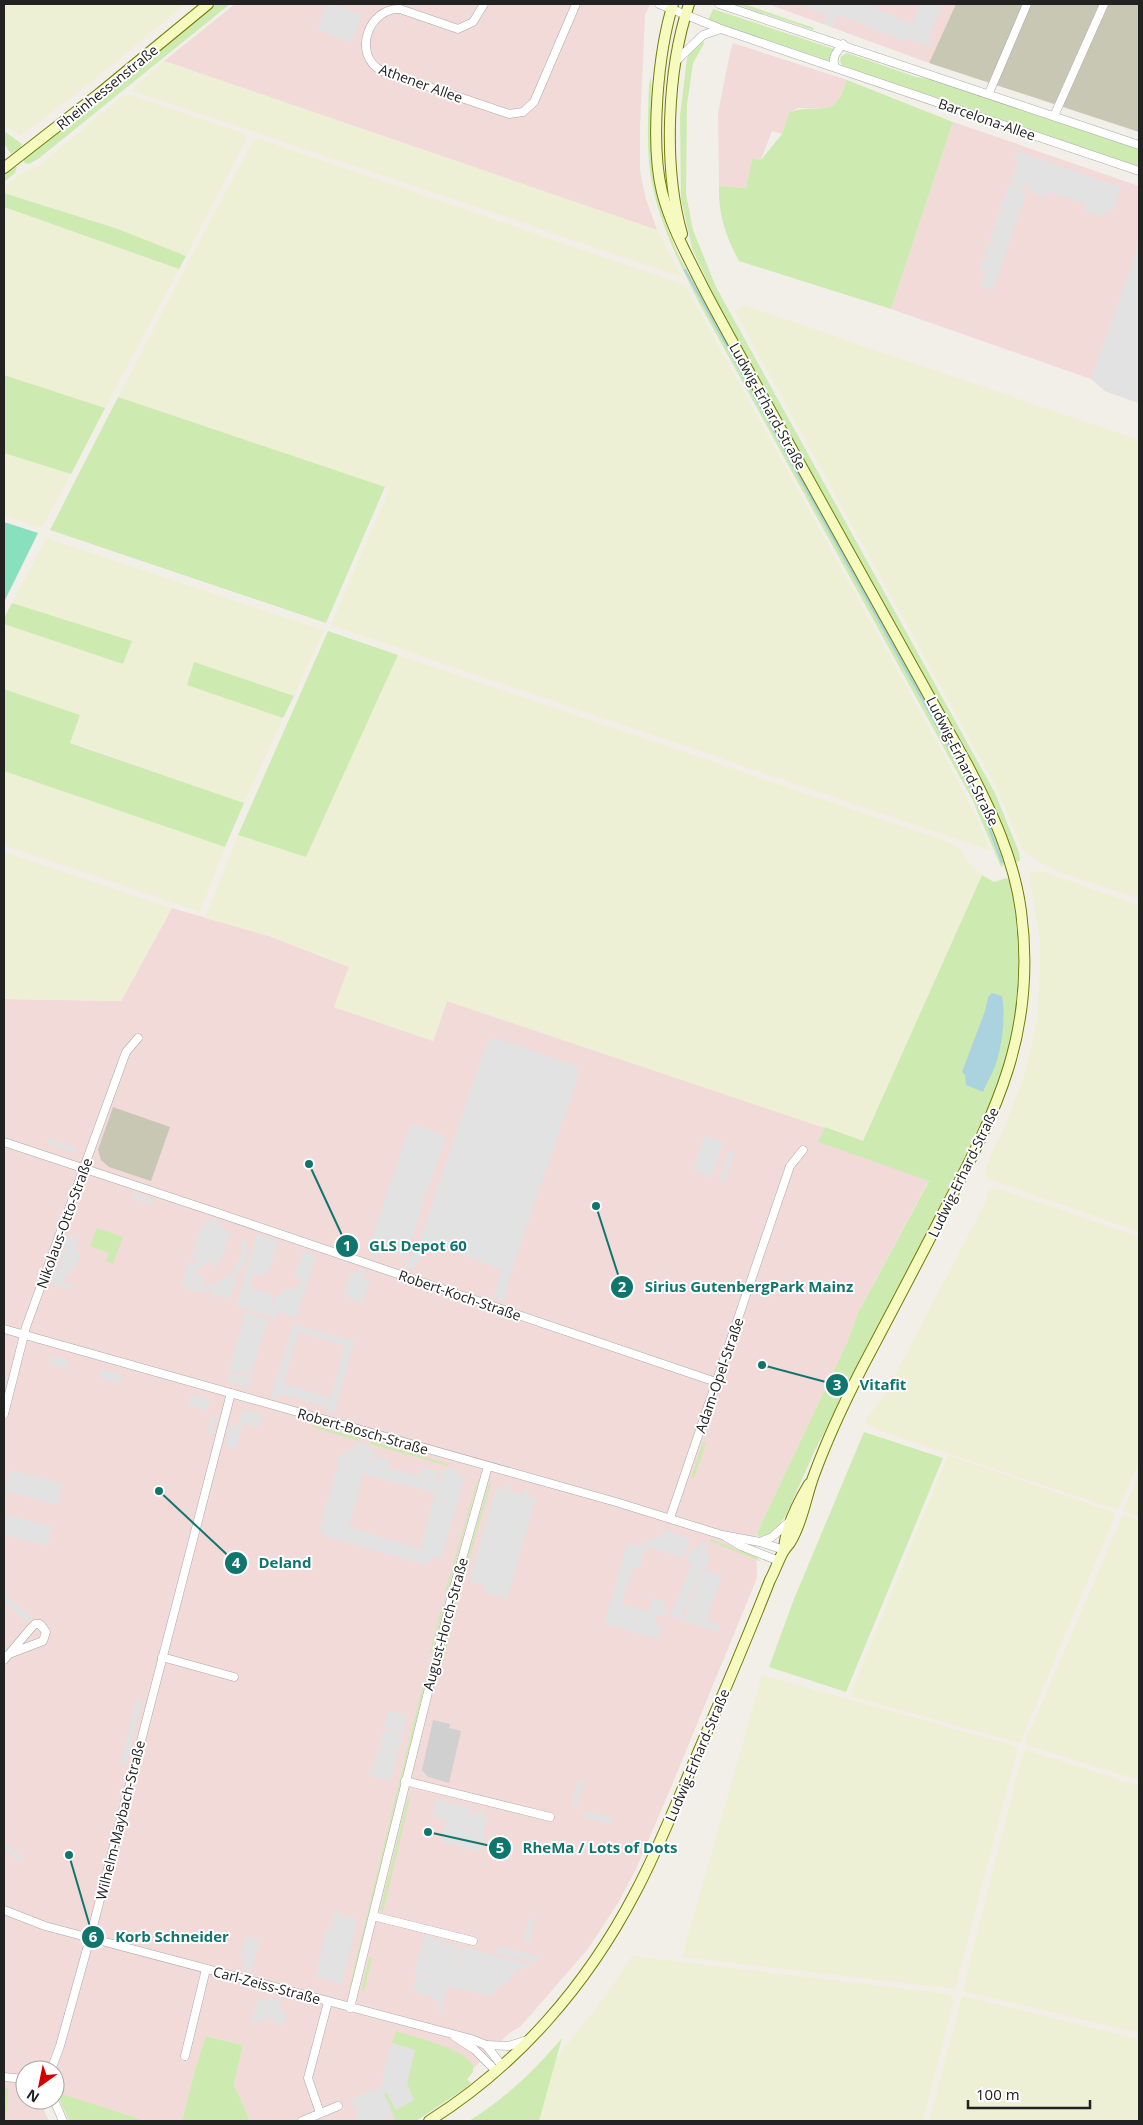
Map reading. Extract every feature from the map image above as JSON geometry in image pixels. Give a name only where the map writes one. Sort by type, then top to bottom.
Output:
[{"type":"main road","name":"Rheinhessenstraße","points":[[4,168],[100,94],[208,4]]},
{"type":"main road","name":"Ludwig-Erhard-Straße","points":[[689,4],[675,62],[671,125],[672,184],[676,210],[691,264]]},
{"type":"main road","name":"Ludwig-Erhard-Straße","points":[[672,6],[666,31],[658,93],[658,162],[668,214],[727,334],[968,766],[1003,841],[1021,910],[1024,947],[1022,1003],[1018,1037],[1000,1095],[964,1174],[845,1402],[813,1478],[802,1496],[785,1537],[784,1550]]},
{"type":"main road","name":"Ludwig-Erhard-Straße","points":[[429,2121],[475,2089],[499,2069],[561,2005],[588,1970],[635,1894],[667,1825],[779,1561],[784,1550],[791,1542],[808,1500],[813,1478]]},
{"type":"street","name":"Athener Allee","points":[[484,4],[480,14],[473,22],[458,29],[400,9],[391,8],[375,18],[365,47],[366,56],[375,67],[382,71],[508,114],[523,112],[534,102],[576,4]]},
{"type":"street","points":[[659,4],[672,6],[686,15]]},
{"type":"street","name":"Barcelona-Allee","points":[[719,4],[843,44],[1139,145]]},
{"type":"street","points":[[988,93],[1027,4]]},
{"type":"street","points":[[1054,116],[1104,4]]},
{"type":"street","name":"Barcelona-Allee","points":[[686,15],[721,29],[1139,171]]},
{"type":"street","points":[[675,62],[703,35],[721,29]]},
{"type":"street","points":[[835,68],[833,62],[835,56],[843,44]]},
{"type":"street","name":"Nikolaus-Otto-Straße","points":[[4,1414],[25,1335],[126,1052],[138,1038]]},
{"type":"street","name":"Robert-Koch-Straße","points":[[4,1142],[716,1382]]},
{"type":"street","name":"Adam-Opel-Straße","points":[[670,1518],[790,1166],[803,1150]]},
{"type":"street","name":"Robert-Bosch-Straße","points":[[4,1328],[670,1518],[722,1535],[760,1542],[784,1550]]},
{"type":"street","name":"Wilhelm-Maybach-Straße","points":[[55,2060],[90,1938],[231,1393]]},
{"type":"street","name":"August-Horch-Straße","points":[[350,2008],[453,1591],[488,1466]]},
{"type":"street","points":[[760,1542],[776,1534],[793,1518]]},
{"type":"street","name":"Robert-Bosch-Straße","points":[[722,1535],[741,1546],[779,1561]]},
{"type":"street","points":[[35,1624],[40,1624],[44,1628],[46,1632],[43,1641],[6,1657],[35,1624]]},
{"type":"street","points":[[162,1657],[234,1677]]},
{"type":"street","points":[[405,1781],[550,1816]]},
{"type":"street","name":"Carl-Zeiss-Straße","points":[[4,1910],[45,1926],[446,2034],[471,2039],[486,2045],[509,2046],[531,2038]]},
{"type":"street","points":[[373,1916],[473,1940]]},
{"type":"street","name":"Carl-Zeiss-Straße","points":[[185,2056],[206,1969]]},
{"type":"street","name":"Carl-Zeiss-Straße","points":[[320,2113],[308,2078],[328,2002]]},
{"type":"street","name":"Carl-Zeiss-Straße","points":[[446,2034],[474,2049],[499,2069]]},
{"type":"street","points":[[486,2045],[498,2058],[499,2069]]},
{"type":"street","points":[[302,2120],[338,2106]]},
{"type":"shaded area","points":[[4,4],[185,4],[96,78],[21,136],[4,125]]},
{"type":"shaded area","points":[[235,4],[650,4],[645,15],[640,171],[646,199],[657,230],[164,61]]},
{"type":"shaded area","points":[[326,4],[332,4],[362,14],[352,43],[317,30]]},
{"type":"shaded area","points":[[768,4],[956,4],[929,63]]},
{"type":"shaded area","points":[[799,4],[866,4],[912,24],[921,4],[943,4],[928,38],[932,40],[929,47],[906,38],[904,42],[840,15],[835,19],[833,27],[823,24],[826,19],[825,15]]},
{"type":"shaded area","points":[[956,4],[1139,4],[1139,132],[929,63]]},
{"type":"shaded area","points":[[733,43],[847,80],[837,102],[827,109],[798,108],[789,113],[782,134],[772,131],[761,160],[752,158],[746,188],[719,186],[718,113]]},
{"type":"shaded area","points":[[164,61],[657,230],[682,277],[133,91],[134,87]]},
{"type":"shaded area","points":[[131,95],[245,134],[246,140],[186,256],[118,229],[4,193],[4,187],[24,172],[39,166],[121,97]]},
{"type":"shaded area","points":[[953,122],[1139,186],[1139,403],[1105,391],[1091,379],[891,309]]},
{"type":"shaded area","points":[[257,138],[685,285],[950,766],[977,818],[991,851],[331,625],[389,489],[118,397],[253,141]]},
{"type":"shaded area","points":[[1016,151],[1121,187],[1112,213],[1106,211],[1104,217],[1084,210],[1085,204],[1049,192],[1046,198],[1029,192],[1031,186],[1023,185],[1021,189],[1027,191],[993,290],[980,286],[985,271],[979,269],[983,257],[989,259],[990,257],[984,255],[988,243],[994,245],[995,243],[989,240],[993,228],[999,230],[1000,228],[994,226],[998,214],[1004,215],[1005,213],[999,211],[1003,199],[1009,201],[1010,199],[1004,197],[1008,185],[1015,185],[1011,181],[1018,160],[1014,159]]},
{"type":"shaded area","points":[[4,207],[179,269],[105,408],[4,375]]},
{"type":"shaded area","points":[[1139,242],[1139,403],[1105,391],[1091,379]]},
{"type":"shaded area","points":[[744,305],[1139,440],[1139,899],[1062,873],[1041,863],[1022,849],[997,789],[735,312]]},
{"type":"shaded area","points":[[4,453],[71,474],[43,526],[39,527],[4,516]]},
{"type":"shaded area","points":[[46,538],[324,630],[294,696],[194,662],[188,685],[283,718],[244,803],[70,742],[80,715],[4,689],[4,624],[123,664],[132,642],[12,603]]},
{"type":"shaded area","points":[[398,655],[943,840],[960,849],[969,862],[982,875],[863,1141],[447,1001],[433,1041],[334,1007],[349,967],[269,936],[205,918],[238,835],[306,857]]},
{"type":"shaded area","points":[[4,771],[225,847],[200,912],[4,845]]},
{"type":"shaded area","points":[[4,852],[172,908],[121,1001],[4,999]]},
{"type":"shaded area","points":[[1028,871],[1044,872],[1139,905],[1139,1232],[986,1178],[986,1166],[1006,1123],[1025,1073],[1037,1020],[1040,940]]},
{"type":"shaded area","points":[[172,908],[269,936],[349,967],[334,1007],[433,1041],[447,1001],[825,1127],[819,1142],[929,1180],[858,1313],[846,1345],[756,1535],[757,1578],[672,1785],[636,1869],[618,1903],[588,1949],[520,2027],[508,2034],[472,2070],[404,2121],[250,2121],[234,2084],[243,2045],[207,2036],[196,2066],[182,2121],[146,2121],[65,2095],[65,2060],[15,2060],[15,2110],[44,2110],[49,2121],[4,2121],[4,999],[121,1001]]},
{"type":"shaded area","points":[[493,1037],[576,1066],[579,1073],[505,1290],[505,1301],[493,1297],[502,1269],[431,1245],[414,1268],[415,1271],[404,1267],[418,1246],[486,1044]]},
{"type":"shaded area","points":[[113,1107],[170,1127],[151,1181],[109,1167],[101,1160],[98,1150]]},
{"type":"shaded area","points":[[411,1123],[446,1136],[426,1195],[421,1193],[420,1197],[425,1198],[405,1258],[385,1251],[380,1256],[372,1254],[374,1248],[369,1246]]},
{"type":"shaded area","points":[[704,1136],[724,1142],[711,1178],[692,1171]]},
{"type":"shaded area","points":[[48,1138],[77,1148],[75,1153],[46,1143]]},
{"type":"shaded area","points":[[729,1150],[735,1152],[725,1182],[719,1180]]},
{"type":"shaded area","points":[[997,1188],[1139,1237],[1139,1462],[1118,1510],[889,1434],[869,1425],[865,1421],[885,1394],[985,1203],[989,1190]]},
{"type":"shaded area","points":[[134,1192],[154,1199],[152,1205],[132,1198]]},
{"type":"shaded area","points":[[211,1218],[221,1221],[216,1229],[221,1224],[232,1238],[225,1240],[225,1252],[214,1267],[210,1260],[205,1266],[196,1270],[199,1276],[203,1276],[203,1286],[217,1283],[232,1273],[241,1256],[241,1239],[248,1241],[246,1260],[234,1280],[238,1285],[230,1291],[233,1295],[224,1300],[221,1295],[214,1297],[212,1291],[197,1292],[181,1287],[189,1262],[195,1263],[197,1259],[191,1257],[194,1249],[200,1251],[194,1247],[198,1238],[204,1239],[198,1237],[201,1228],[207,1230],[202,1227],[204,1221],[209,1223]]},
{"type":"shaded area","points":[[257,1234],[279,1241],[270,1270],[263,1275],[251,1275],[250,1288],[273,1295],[271,1302],[274,1302],[282,1289],[297,1289],[300,1278],[294,1277],[302,1252],[316,1254],[296,1318],[278,1312],[276,1319],[236,1306]]},
{"type":"shaded area","points":[[68,1235],[79,1239],[75,1250],[81,1252],[73,1273],[70,1273],[68,1277],[66,1276],[64,1281],[69,1284],[70,1281],[74,1289],[52,1286],[54,1280],[51,1280],[54,1270],[57,1271],[61,1260],[58,1260],[61,1251],[64,1252],[66,1247],[64,1246]]},
{"type":"shaded area","points":[[359,1268],[365,1271],[363,1278],[370,1280],[362,1304],[344,1293],[351,1271],[357,1273]]},
{"type":"shaded area","points":[[246,1312],[268,1320],[251,1376],[229,1369]]},
{"type":"shaded area","points":[[293,1324],[354,1341],[335,1410],[332,1413],[325,1412],[327,1407],[281,1394],[279,1399],[271,1397]],"holes":[[[299,1332],[345,1346],[330,1398],[283,1384]]]},
{"type":"shaded area","points":[[51,1355],[69,1360],[66,1370],[49,1364]]},
{"type":"shaded area","points":[[102,1369],[122,1374],[119,1384],[99,1378]]},
{"type":"shaded area","points":[[230,1372],[251,1378],[248,1388],[227,1382]]},
{"type":"shaded area","points":[[191,1394],[210,1400],[207,1411],[188,1405]]},
{"type":"shaded area","points":[[244,1410],[264,1415],[260,1428],[243,1424],[236,1449],[227,1447],[225,1443],[230,1425],[236,1427]]},
{"type":"shaded area","points":[[212,1414],[217,1416],[212,1435],[207,1433]]},
{"type":"shaded area","points":[[377,1438],[442,1457],[442,1459],[377,1440]]},
{"type":"shaded area","points":[[358,1441],[370,1445],[369,1449],[374,1451],[372,1460],[366,1460],[373,1462],[375,1456],[390,1460],[388,1467],[418,1476],[421,1467],[437,1471],[435,1479],[443,1482],[444,1480],[439,1478],[441,1470],[446,1470],[447,1467],[459,1470],[459,1475],[465,1477],[441,1559],[435,1557],[428,1560],[426,1565],[324,1536],[319,1526],[323,1524],[321,1520],[324,1518],[322,1514],[326,1512],[324,1508],[327,1506],[325,1502],[329,1500],[327,1497],[331,1494],[329,1491],[332,1488],[330,1485],[334,1483],[332,1479],[336,1477],[334,1473],[340,1470],[337,1464],[340,1462],[336,1457],[356,1446]],"holes":[[[363,1474],[435,1493],[420,1549],[349,1527]]]},
{"type":"shaded area","points":[[948,1455],[1116,1513],[1020,1743],[850,1695]]},
{"type":"shaded area","points":[[11,1470],[63,1484],[58,1505],[5,1491]]},
{"type":"shaded area","points":[[1139,1474],[1139,1517],[1123,1511]]},
{"type":"shaded area","points":[[506,1483],[510,1485],[508,1491],[523,1495],[525,1489],[529,1490],[528,1497],[536,1497],[507,1599],[484,1592],[486,1588],[482,1584],[469,1582],[496,1488],[504,1490]]},
{"type":"shaded area","points":[[4,1514],[52,1527],[47,1546],[4,1535]]},
{"type":"shaded area","points":[[1123,1514],[1139,1521],[1139,1780],[1026,1745],[1026,1740]]},
{"type":"shaded area","points":[[664,1529],[690,1539],[684,1558],[646,1547],[640,1569],[633,1567],[622,1604],[649,1612],[653,1598],[666,1602],[664,1608],[668,1609],[666,1616],[658,1614],[655,1623],[662,1625],[658,1639],[604,1624],[627,1543],[639,1546],[658,1536],[662,1537]]},
{"type":"shaded area","points":[[701,1542],[708,1545],[705,1552],[710,1555],[705,1569],[722,1577],[706,1619],[721,1626],[719,1632],[682,1621],[687,1610],[693,1613],[687,1609],[691,1600],[697,1602],[692,1599],[696,1590],[702,1591],[696,1588],[700,1579],[704,1580],[694,1575],[699,1579],[691,1598],[685,1596],[690,1600],[686,1609],[680,1607],[685,1610],[681,1620],[670,1616],[692,1563],[686,1561],[692,1547],[698,1549]]},
{"type":"shaded area","points":[[4,1594],[31,1617],[27,1622],[4,1602]]},
{"type":"shaded area","points":[[762,1675],[1018,1748],[955,1989],[682,1957]]},
{"type":"shaded area","points":[[137,1697],[142,1702],[126,1765],[120,1764]]},
{"type":"shaded area","points":[[388,1711],[407,1715],[403,1732],[397,1731],[397,1733],[403,1735],[399,1751],[393,1750],[392,1752],[398,1754],[391,1781],[368,1776],[370,1766],[376,1770],[380,1767],[374,1765],[378,1749],[384,1750],[385,1748],[379,1746],[383,1730],[389,1731],[389,1728],[384,1727]]},
{"type":"shaded area","points":[[433,1720],[450,1724],[449,1728],[461,1731],[449,1783],[428,1777],[422,1770]]},
{"type":"shaded area","points":[[1027,1750],[1139,1786],[1139,2033],[966,1992],[963,1988],[1022,1755]]},
{"type":"shaded area","points":[[578,1779],[584,1780],[577,1806],[571,1805]]},
{"type":"shaded area","points":[[436,1799],[471,1808],[470,1814],[476,1815],[477,1810],[484,1811],[483,1817],[488,1818],[480,1852],[441,1842],[447,1820],[432,1816]]},
{"type":"shaded area","points":[[583,1811],[613,1818],[611,1824],[582,1817]]},
{"type":"shaded area","points":[[6,1844],[23,1859],[20,1863],[4,1849]]},
{"type":"shaded area","points":[[336,1908],[340,1915],[357,1919],[342,1984],[315,1977],[327,1927],[335,1929],[336,1925],[332,1922]]},
{"type":"shaded area","points":[[529,1918],[535,1919],[529,1944],[523,1942]]},
{"type":"shaded area","points":[[425,1935],[443,1941],[436,1971],[444,1942],[462,1947],[455,1976],[464,1947],[482,1952],[475,1978],[483,1952],[530,1965],[524,1971],[521,1968],[490,1997],[448,1986],[441,2012],[437,2010],[440,2001],[431,1998],[435,1983],[430,1997],[418,1994],[418,1991],[413,1989],[416,1977],[421,1977],[414,1975]]},
{"type":"shaded area","points":[[246,1936],[260,1940],[251,1972],[243,1970],[246,1958],[240,1957]]},
{"type":"shaded area","points":[[498,1946],[538,1956],[536,1963],[496,1953]]},
{"type":"shaded area","points":[[632,1956],[950,1994],[954,2000],[923,2121],[539,2121],[554,2061],[604,1998]]},
{"type":"shaded area","points":[[962,1996],[1139,2039],[1139,2121],[929,2121]]},
{"type":"shaded area","points":[[268,1997],[280,2000],[281,2013],[287,2014],[284,2026],[272,2023],[273,2018],[267,2016],[266,2021],[259,2019],[257,2025],[250,2023],[259,1999],[267,2001]]},
{"type":"shaded area","points":[[392,2043],[415,2050],[407,2083],[414,2100],[396,2110],[386,2092],[384,2094],[393,2116],[380,2121],[356,2121],[359,2120],[351,2099],[383,2086],[382,2080]]},
{"type":"green space","points":[[215,4],[230,4],[38,159],[29,164],[24,163],[24,159],[27,156]]},
{"type":"green space","points":[[735,4],[744,4],[814,28],[813,30]]},
{"type":"green space","points":[[713,9],[834,49],[829,61],[708,20]]},
{"type":"green space","points":[[703,39],[704,44],[693,63],[687,105],[686,194],[693,230],[716,287],[995,793],[1019,852],[1020,860],[1018,862],[1014,861],[1007,838],[989,796],[722,313],[692,248],[681,199],[680,116],[687,58],[690,52]]},
{"type":"green space","points":[[847,53],[916,77],[936,80],[1139,149],[1139,167],[842,66],[841,56]]},
{"type":"green space","points":[[651,76],[651,146],[654,181],[663,215],[680,258],[979,797],[992,825],[1005,864],[1001,867],[972,799],[699,303],[675,252],[661,218],[649,163],[648,114]]},
{"type":"green space","points":[[847,80],[953,122],[891,309],[739,261],[730,243],[721,216],[719,186],[746,188],[752,158],[761,160],[782,134],[789,113],[802,109],[828,108],[840,97]]},
{"type":"green space","points":[[4,131],[22,144],[20,148],[11,154],[4,144]]},
{"type":"green space","points":[[12,167],[17,167],[15,173],[4,182],[4,173]]},
{"type":"green space","points":[[4,193],[118,229],[186,256],[179,269],[4,207]]},
{"type":"green space","points":[[4,375],[105,408],[71,474],[4,453]]},
{"type":"green space","points":[[118,397],[385,487],[326,623],[50,530]]},
{"type":"green space","points":[[4,522],[38,533],[4,602]]},
{"type":"green space","points":[[12,603],[132,641],[123,664],[4,624],[4,618]]},
{"type":"green space","points":[[328,631],[398,655],[306,857],[238,835]]},
{"type":"green space","points":[[194,662],[294,696],[283,718],[187,685]]},
{"type":"green space","points":[[4,689],[80,715],[70,743],[244,803],[225,847],[4,771]]},
{"type":"green space","points":[[982,875],[994,882],[1006,878],[1010,880],[1018,931],[1019,992],[1012,1039],[993,1103],[816,1448],[786,1515],[775,1531],[760,1537],[756,1535],[846,1345],[858,1313],[929,1181],[818,1142],[825,1127],[863,1141]]},
{"type":"green space","points":[[97,1228],[123,1237],[113,1264],[106,1261],[109,1253],[90,1246]]},
{"type":"green space","points":[[312,1425],[360,1438],[359,1441],[312,1427]]},
{"type":"green space","points":[[864,1432],[943,1458],[846,1692],[769,1667],[794,1599]]},
{"type":"green space","points":[[371,1441],[448,1464],[448,1466],[370,1444]]},
{"type":"green space","points":[[703,1442],[706,1443],[694,1478],[691,1477]]},
{"type":"green space","points":[[478,1477],[447,1592],[445,1592]]},
{"type":"green space","points":[[492,1480],[466,1571],[464,1571],[488,1486]]},
{"type":"green space","points":[[711,1539],[756,1557],[762,1562],[710,1541]]},
{"type":"green space","points":[[455,1603],[458,1603],[439,1678],[437,1677]]},
{"type":"green space","points":[[442,1605],[444,1605],[432,1653],[430,1653]]},
{"type":"green space","points":[[423,1684],[425,1684],[349,1989]]},
{"type":"green space","points":[[411,1794],[383,1912],[380,1911],[407,1801]]},
{"type":"green space","points":[[369,1957],[372,1958],[363,1994],[362,1987]]},
{"type":"green space","points":[[396,2031],[449,2048],[459,2053],[473,2065],[473,2072],[467,2079],[471,2083],[467,2087],[416,2121],[396,2121],[384,2093],[414,2100],[407,2083],[415,2050],[392,2043]]},
{"type":"green space","points":[[206,2036],[243,2045],[234,2084],[250,2121],[182,2121]]},
{"type":"green space","points":[[562,2038],[539,2121],[469,2121],[519,2083]]},
{"type":"green space","points":[[4,2088],[8,2088],[6,2121],[4,2121]]},
{"type":"green space","points":[[65,2095],[146,2121],[69,2121],[64,2110]]},
{"type":"water","points":[[992,993],[1002,996],[1004,1013],[999,1054],[983,1092],[966,1085],[965,1075],[962,1072],[985,1011],[988,997]]},
{"type":"waterway","points":[[685,270],[966,778],[985,817],[1002,862]]},
{"type":"place","name":"GLS Depot 60","points":[[309,1164]]},
{"type":"place","name":"Sirius GutenbergPark Mainz","points":[[596,1206]]},
{"type":"place","name":"Vitafit","points":[[762,1365]]},
{"type":"place","name":"Deland","points":[[159,1491]]},
{"type":"place","name":"RheMa / Lots of Dots","points":[[428,1832]]},
{"type":"place","name":"Korb Schneider","points":[[69,1855]]}]
